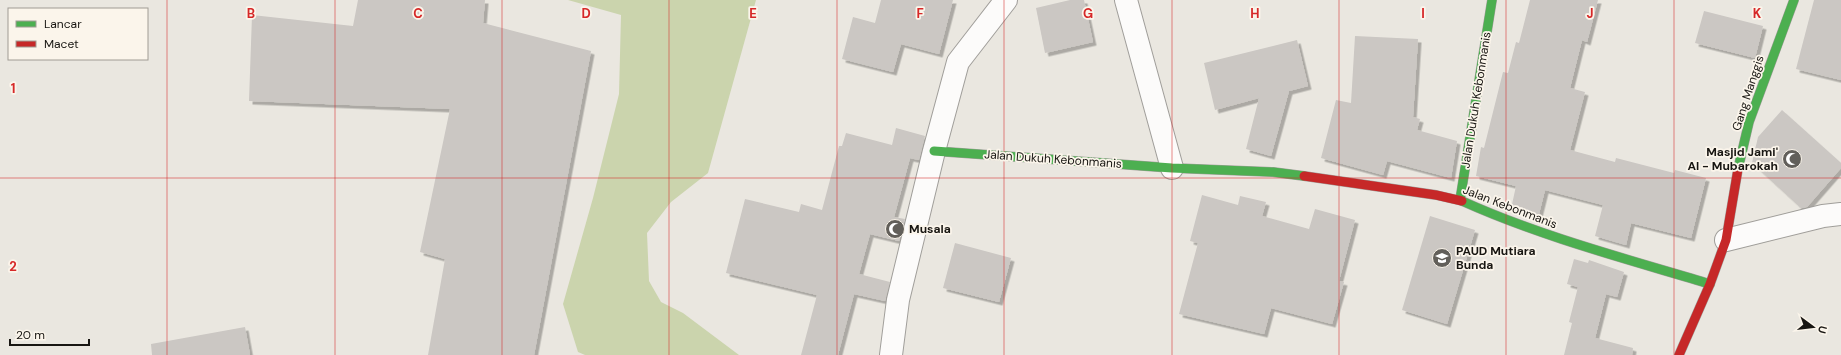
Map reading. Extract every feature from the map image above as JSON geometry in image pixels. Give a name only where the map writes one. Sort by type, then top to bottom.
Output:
[{"type":"street","points":[[891,355],[898,300],[934,151],[958,62],[1006,0]]},
{"type":"street","points":[[1126,0],[1172,168]]},
{"type":"street","name":"Jalan Dukuh Kebonmanis","points":[[1460,200],[1492,0]]},
{"type":"street","name":"Gang Manggis","points":[[1679,355],[1710,284],[1726,240],[1739,162],[1749,122],[1762,83],[1794,0]]},
{"type":"street","name":"Jalan Dukuh Kebonmanis","points":[[934,151],[1172,168],[1272,172]]},
{"type":"street","name":"Jalan Kebonmanis","points":[[1272,172],[1460,200],[1500,218],[1542,233],[1710,284]]},
{"type":"street","points":[[1726,240],[1823,216],[1841,214]]},
{"type":"green space","points":[[568,0],[756,0],[708,173],[671,202],[647,233],[649,281],[661,302],[683,313],[739,355],[585,355],[578,352],[563,304],[593,198],[619,94],[621,15]]},
{"type":"building","points":[[358,0],[485,0],[483,23],[591,51],[534,355],[428,355],[445,259],[420,252],[450,109],[249,101],[252,15],[353,26]]},
{"type":"building","points":[[881,0],[953,0],[939,54],[901,44],[893,72],[842,59],[853,17],[875,23]]},
{"type":"building","points":[[1070,0],[1084,0],[1093,42],[1045,53],[1036,8]]},
{"type":"building","points":[[1530,0],[1598,0],[1587,42],[1582,40],[1570,88],[1585,92],[1570,150],[1615,162],[1616,158],[1674,173],[1675,170],[1706,178],[1691,238],[1631,223],[1626,245],[1595,236],[1603,205],[1545,190],[1538,218],[1511,209],[1516,186],[1476,176],[1481,147],[1484,148],[1503,72],[1508,73],[1516,42],[1519,43]]},
{"type":"building","points":[[1814,0],[1841,0],[1841,80],[1796,69]]},
{"type":"building","points":[[1704,11],[1763,26],[1755,58],[1695,43]]},
{"type":"building","points":[[1355,36],[1418,39],[1413,117],[1420,119],[1417,130],[1457,141],[1451,178],[1387,161],[1383,175],[1321,158],[1336,100],[1351,103]]},
{"type":"building","points":[[1297,40],[1308,86],[1289,91],[1271,156],[1246,149],[1259,98],[1215,110],[1204,63]]},
{"type":"building","name":"Masjid Jami' Al - Mubarokah","points":[[1782,110],[1841,163],[1841,168],[1807,207],[1801,208],[1752,163],[1758,137]]},
{"type":"building","points":[[896,128],[925,136],[919,160],[910,158],[894,217],[905,219],[899,241],[870,234],[859,274],[890,282],[885,301],[854,294],[838,355],[801,355],[817,295],[726,273],[745,199],[799,212],[801,204],[822,210],[839,146],[842,146],[846,133],[892,145]]},
{"type":"building","points":[[1202,195],[1238,205],[1240,196],[1266,202],[1262,216],[1309,229],[1315,209],[1355,220],[1339,281],[1344,282],[1332,324],[1271,308],[1264,334],[1179,314],[1198,243],[1190,241]]},
{"type":"building","name":"PAUD Mutiara Bunda","points":[[1430,216],[1475,230],[1447,324],[1402,310]]},
{"type":"building","points":[[955,243],[1011,258],[999,302],[943,288]]},
{"type":"building","points":[[1574,259],[1588,263],[1589,260],[1624,272],[1617,297],[1606,294],[1595,338],[1633,348],[1632,355],[1564,355],[1572,323],[1569,322],[1578,287],[1567,284]]},
{"type":"building","points":[[245,327],[250,355],[152,355],[151,344]]},
{"type":"traffic: fast","points":[[1460,200],[1492,0]]},
{"type":"traffic: fast","points":[[1738,169],[1749,122],[1794,0]]},
{"type":"traffic: fast","points":[[934,151],[1172,168],[1273,172],[1304,176]]},
{"type":"traffic: fast","points":[[1462,201],[1523,226],[1710,284]]},
{"type":"traffic: jam","points":[[1679,355],[1710,284],[1726,240],[1738,169]]},
{"type":"traffic: jam","points":[[1304,176],[1436,195],[1462,201]]},
{"type":"place","name":"Masjid Jami' Al - Mubarokah","points":[[1792,159]]},
{"type":"place","name":"Musala","points":[[895,229]]},
{"type":"place","name":"PAUD Mutiara Bunda","points":[[1442,258]]}]
